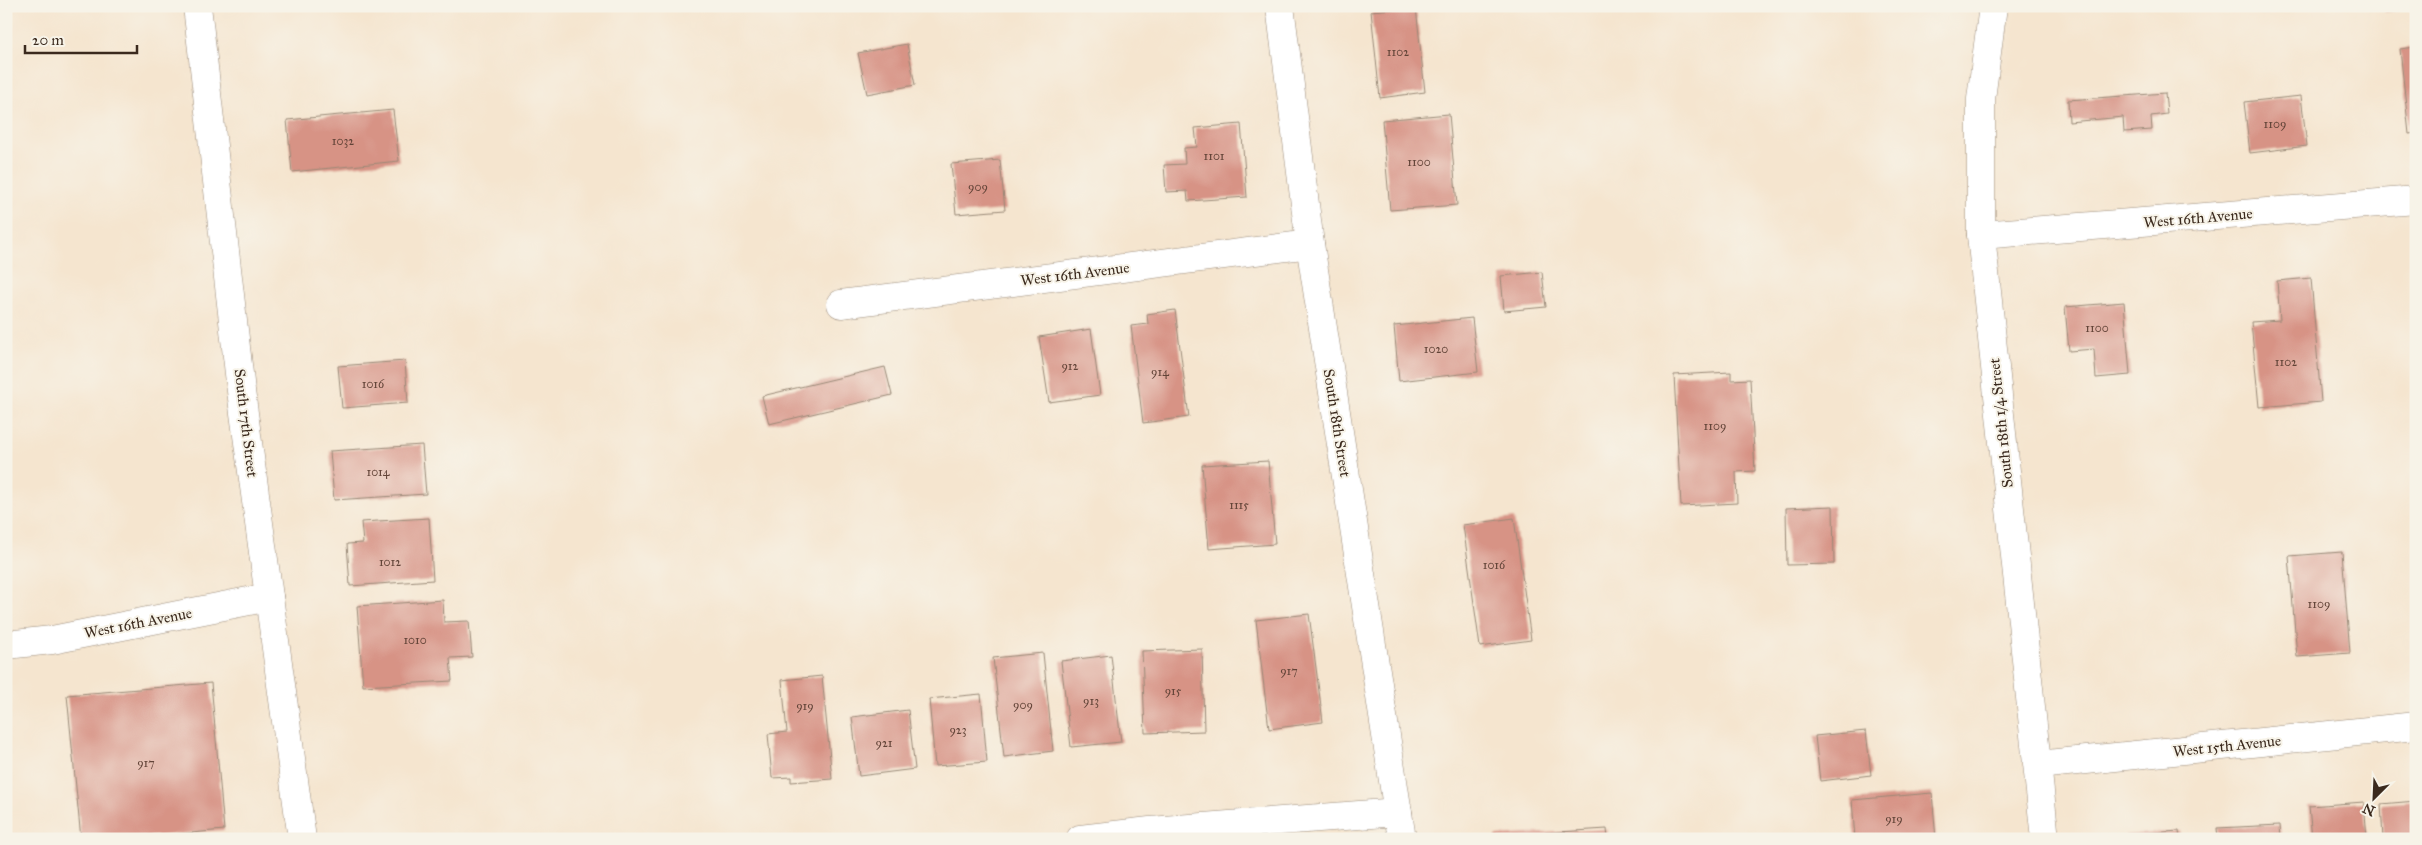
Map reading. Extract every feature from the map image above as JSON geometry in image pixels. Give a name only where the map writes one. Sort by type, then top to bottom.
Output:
[{"type":"street","name":"South 17th Street","points":[[197,6],[241,391],[302,839]]},
{"type":"street","name":"South 18th Street","points":[[1280,6],[1310,244],[1402,839]]},
{"type":"street","name":"South 18th 1/4 Street","points":[[1993,6],[1982,99],[1981,235],[2046,839]]},
{"type":"street","name":"West 16th Avenue","points":[[1981,235],[2416,200]]},
{"type":"street","name":"West 16th Avenue","points":[[841,304],[1310,244]]},
{"type":"street","name":"West 16th Avenue","points":[[6,644],[52,640],[269,597]]},
{"type":"street","name":"West 15th Avenue","points":[[2038,766],[2416,726]]},
{"type":"street","points":[[1080,839],[1150,831],[1398,812]]},
{"type":"building","points":[[2384,6],[2416,6],[2416,8],[2385,12]]},
{"type":"building","points":[[1416,7],[1425,92],[1380,98],[1371,11]]},
{"type":"building","points":[[907,44],[915,85],[867,94],[858,53]]},
{"type":"building","points":[[2416,47],[2416,133],[2409,134],[2400,49]]},
{"type":"building","points":[[2165,93],[2167,114],[2151,116],[2152,130],[2124,132],[2123,117],[2069,122],[2068,100]]},
{"type":"building","points":[[2301,96],[2307,146],[2250,153],[2244,102]]},
{"type":"building","points":[[393,110],[399,161],[292,172],[287,120]]},
{"type":"building","points":[[1449,114],[1457,205],[1390,210],[1382,120]]},
{"type":"building","points":[[1241,124],[1247,197],[1188,201],[1187,191],[1166,192],[1164,165],[1185,164],[1184,148],[1197,147],[1195,128]]},
{"type":"building","points":[[1000,160],[1005,210],[956,214],[951,164]]},
{"type":"building","points":[[1542,272],[1546,307],[1504,311],[1501,276]]},
{"type":"building","points":[[2311,278],[2321,402],[2259,407],[2251,322],[2280,320],[2277,281]]},
{"type":"building","points":[[2124,302],[2130,375],[2096,378],[2094,349],[2069,351],[2065,307]]},
{"type":"building","points":[[1175,310],[1189,417],[1143,423],[1131,326],[1148,324],[1147,314]]},
{"type":"building","points":[[1472,318],[1478,372],[1399,381],[1394,326]]},
{"type":"building","points":[[1091,329],[1100,395],[1049,402],[1039,337]]},
{"type":"building","points":[[405,361],[408,403],[342,408],[338,366]]},
{"type":"building","points":[[885,367],[892,395],[769,424],[762,396]]},
{"type":"building","points":[[1731,372],[1731,380],[1750,379],[1755,471],[1736,472],[1737,503],[1681,506],[1674,375]]},
{"type":"building","points":[[422,445],[426,494],[334,500],[330,451]]},
{"type":"building","points":[[1268,461],[1275,544],[1209,549],[1202,465]]},
{"type":"building","points":[[1833,506],[1834,564],[1787,565],[1786,508]]},
{"type":"building","points":[[429,518],[433,580],[350,586],[347,544],[363,543],[361,522]]},
{"type":"building","points":[[1514,518],[1531,640],[1480,647],[1463,525]]},
{"type":"building","points":[[2342,552],[2350,653],[2297,657],[2289,556]]},
{"type":"building","points":[[443,600],[444,622],[469,621],[472,657],[450,658],[452,681],[363,686],[357,606]]},
{"type":"building","points":[[1309,614],[1323,722],[1269,729],[1256,620]]},
{"type":"building","points":[[1202,649],[1204,731],[1145,733],[1142,651]]},
{"type":"building","points":[[1043,653],[1053,751],[1004,757],[993,658]]},
{"type":"building","points":[[1111,655],[1121,742],[1071,747],[1061,661]]},
{"type":"building","points":[[822,676],[832,779],[791,782],[791,777],[772,778],[768,734],[787,732],[782,680]]},
{"type":"building","points":[[211,683],[224,830],[124,839],[81,839],[67,695]]},
{"type":"building","points":[[981,694],[987,762],[935,766],[929,699]]},
{"type":"building","points":[[908,710],[915,769],[859,776],[852,717]]},
{"type":"building","points":[[1866,731],[1871,775],[1820,781],[1815,736]]},
{"type":"building","points":[[1932,793],[1936,839],[1855,839],[1852,800]]},
{"type":"building","points":[[2416,801],[2416,839],[2383,839],[2381,804]]},
{"type":"building","points":[[2364,802],[2367,839],[2312,839],[2309,806]]},
{"type":"building","points":[[2280,825],[2281,839],[2218,839],[2217,828]]},
{"type":"building","points":[[1607,829],[1608,839],[1495,839],[1495,836]]},
{"type":"building","points":[[2179,831],[2180,839],[2126,839],[2126,835]]}]
